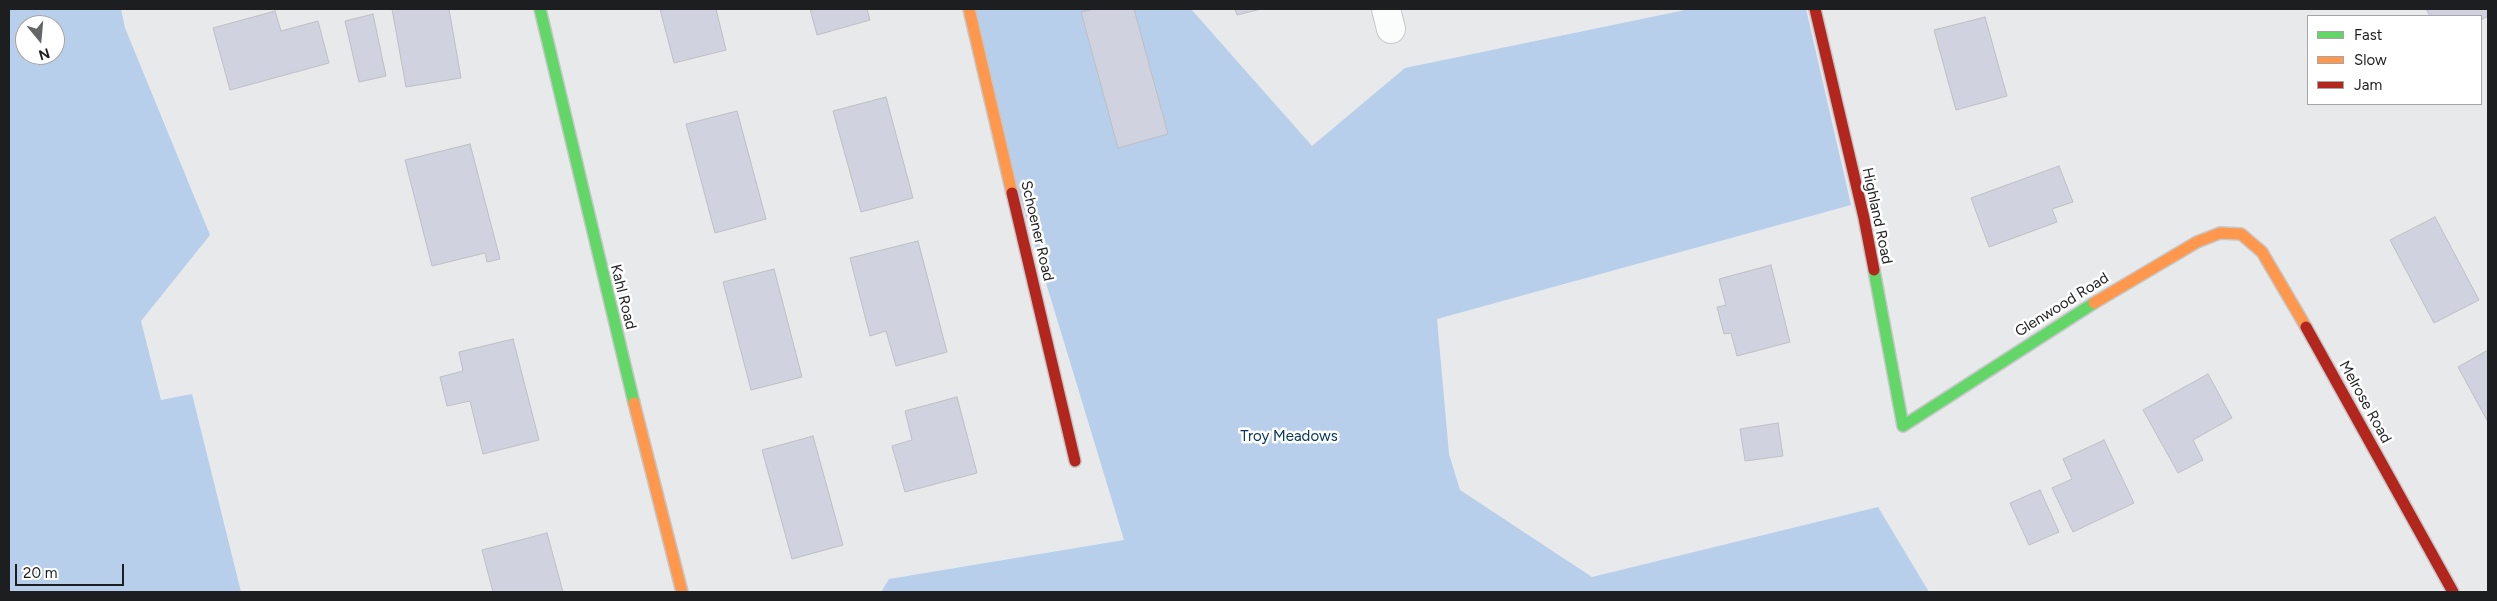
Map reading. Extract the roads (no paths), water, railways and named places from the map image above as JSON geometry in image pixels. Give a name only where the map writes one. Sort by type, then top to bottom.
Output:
[{"type":"street","name":"Kahl Road","points":[[540,9],[597,254],[682,592]]},
{"type":"street","name":"Schoener Road","points":[[969,9],[1075,461]]},
{"type":"street","name":"Highland Road","points":[[1815,9],[1864,218],[1902,426],[1907,423]]},
{"type":"street","name":"Glenwood Road","points":[[1907,423],[2054,327],[2198,242],[2220,233],[2241,234]]},
{"type":"street","name":"Melrose Road","points":[[2241,234],[2262,252],[2282,284],[2453,592]]},
{"type":"park label","name":"Troy Meadows","points":[[1289,437]]}]
